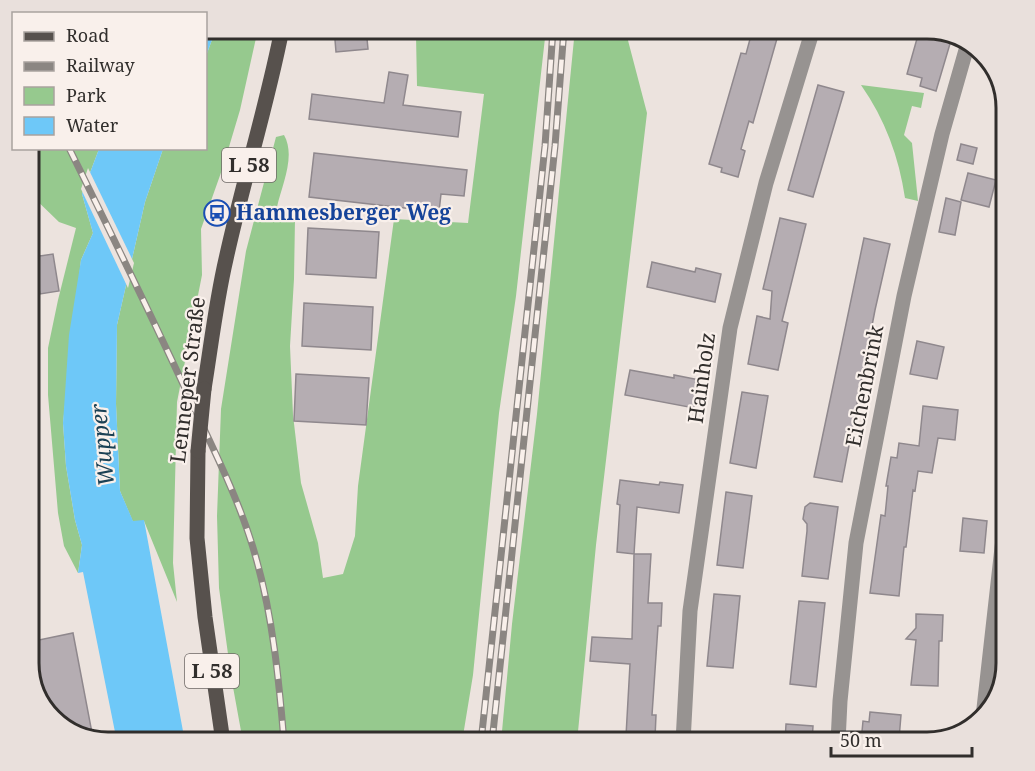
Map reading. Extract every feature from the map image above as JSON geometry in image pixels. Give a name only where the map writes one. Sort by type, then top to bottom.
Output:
[{"type":"main road","name":"Lenneper Straße","points":[[221,732],[204,617],[197,538],[198,451],[204,389],[225,261],[273,77],[280,39]]},
{"type":"street","name":"Hainholz","points":[[683,732],[690,611],[730,328],[766,183],[810,39]]},
{"type":"street","name":"Eichenbrink","points":[[838,732],[856,543],[904,296],[942,134],[966,51]]},
{"type":"street","points":[[985,700],[996,601]]},
{"type":"green space","points":[[212,39],[256,39],[240,110],[201,229],[202,275],[177,402],[173,563],[177,602],[144,521],[133,522],[120,491],[116,404],[117,325],[145,202],[163,150],[207,150],[207,53]]},
{"type":"green space","points":[[416,39],[545,39],[516,296],[499,413],[473,675],[464,732],[241,732],[219,588],[217,516],[221,409],[246,251],[276,137],[284,135],[289,152],[287,171],[277,207],[295,219],[290,346],[293,415],[301,483],[318,543],[323,578],[343,574],[355,536],[358,486],[394,219],[468,223],[484,94],[417,86]]},
{"type":"green space","points":[[574,39],[628,39],[647,113],[596,545],[578,732],[502,732],[512,624],[537,414]]},
{"type":"green space","points":[[861,85],[924,93],[921,108],[912,106],[904,135],[912,143],[918,201],[905,198],[890,139]]},
{"type":"green space","points":[[39,150],[99,150],[82,194],[93,233],[81,260],[63,423],[66,466],[75,520],[82,545],[78,573],[64,546],[58,513],[48,395],[48,348],[76,228],[59,222],[39,203]]},
{"type":"water","points":[[207,39],[212,39],[207,53]]},
{"type":"water","name":"Wupper","points":[[99,150],[163,150],[145,202],[117,325],[116,404],[120,491],[133,521],[144,520],[183,732],[115,732],[83,572],[78,573],[82,545],[75,520],[66,466],[63,423],[69,335],[81,260],[93,233],[82,194]]},
{"type":"pier","points":[[88,168],[134,263],[128,288],[81,189]]},
{"type":"building","points":[[335,39],[367,39],[368,49],[336,52]]},
{"type":"building","points":[[750,39],[777,39],[753,123],[749,121],[741,149],[745,151],[738,177],[721,172],[722,168],[709,164],[741,53],[746,54]]},
{"type":"building","points":[[917,39],[950,43],[936,91],[920,86],[922,78],[907,74]]},
{"type":"building","points":[[389,72],[408,75],[403,105],[461,112],[458,137],[309,119],[312,94],[384,103]]},
{"type":"building","points":[[818,85],[844,92],[813,197],[788,190]]},
{"type":"building","points":[[961,144],[977,148],[973,164],[957,160]]},
{"type":"building","points":[[314,153],[467,170],[464,196],[441,194],[439,212],[309,197]]},
{"type":"building","points":[[968,173],[996,180],[989,207],[961,200]]},
{"type":"building","points":[[946,198],[961,202],[955,235],[939,232]]},
{"type":"building","points":[[780,218],[806,224],[782,321],[788,323],[778,370],[748,364],[757,316],[770,319],[772,291],[763,289]]},
{"type":"building","points":[[308,228],[379,232],[376,278],[306,274]]},
{"type":"building","points":[[864,238],[890,244],[842,482],[814,477]]},
{"type":"building","points":[[53,254],[59,291],[40,294],[39,256]]},
{"type":"building","points":[[652,262],[695,272],[696,268],[721,274],[715,302],[647,287]]},
{"type":"building","points":[[304,303],[373,307],[371,350],[302,346]]},
{"type":"building","points":[[917,341],[944,347],[937,379],[910,374]]},
{"type":"building","points":[[630,370],[700,380],[694,408],[625,395]]},
{"type":"building","points":[[296,374],[369,378],[366,425],[294,421]]},
{"type":"building","points":[[742,392],[768,396],[756,468],[730,463]]},
{"type":"building","points":[[923,406],[958,410],[955,440],[938,438],[932,473],[918,471],[915,491],[913,490],[906,547],[904,547],[899,596],[870,593],[881,515],[885,516],[888,486],[886,486],[891,457],[897,458],[899,443],[919,446]]},
{"type":"building","points":[[620,480],[659,485],[660,482],[683,485],[679,513],[637,507],[634,554],[617,552],[620,505],[617,504]]},
{"type":"building","points":[[726,492],[752,496],[743,568],[717,565]]},
{"type":"building","points":[[810,503],[838,507],[828,579],[802,576],[807,531],[807,524],[803,519],[805,507]]},
{"type":"building","points":[[963,518],[987,521],[984,553],[960,551]]},
{"type":"building","points":[[634,554],[651,554],[648,603],[662,603],[661,626],[658,626],[652,715],[656,715],[655,732],[626,732],[630,664],[590,661],[592,637],[632,639]]},
{"type":"building","points":[[714,594],[740,596],[733,668],[707,666]]},
{"type":"building","points":[[799,601],[825,603],[816,687],[790,684]]},
{"type":"building","points":[[916,614],[943,615],[942,641],[939,641],[938,686],[911,685],[916,640],[906,639],[916,628]]},
{"type":"building","points":[[73,633],[91,729],[66,718],[48,697],[40,676],[39,640]]},
{"type":"building","points":[[870,712],[901,715],[900,732],[862,732],[863,721],[869,722]]},
{"type":"building","points":[[786,724],[813,726],[813,732],[786,732]]},
{"type":"railway","points":[[482,732],[545,146],[552,39]]},
{"type":"railway","points":[[493,732],[555,146],[563,39]]},
{"type":"railway","points":[[70,150],[175,368],[243,517],[267,603],[283,732]]},
{"type":"place","name":"Hammesberger Weg","points":[[217,213]]}]
